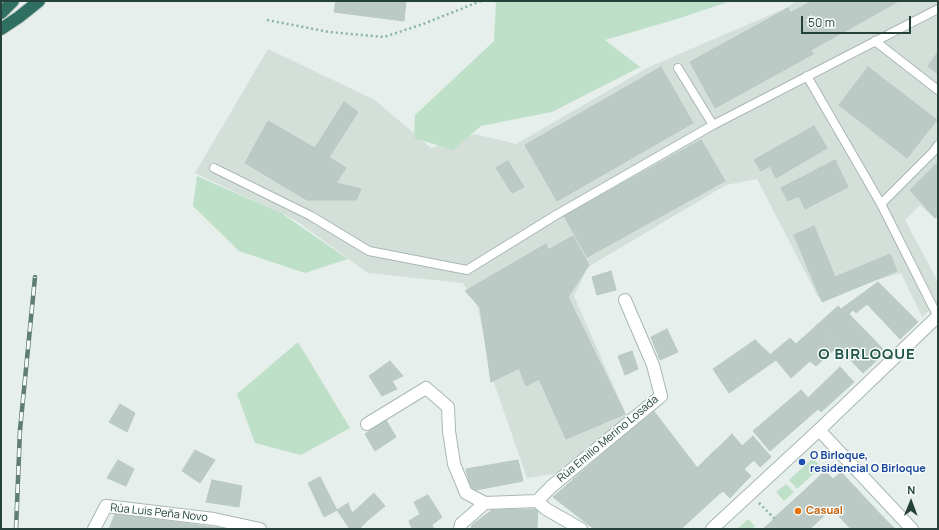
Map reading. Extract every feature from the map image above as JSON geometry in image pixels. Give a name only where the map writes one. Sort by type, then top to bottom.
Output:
[{"type":"highway","points":[[1,13],[13,1]]},
{"type":"highway","points":[[1,28],[19,17],[39,1]]},
{"type":"street","name":"Rúa Emilio Merino Losada","points":[[537,501],[552,486],[661,396],[653,365],[625,300]]},
{"type":"street","points":[[712,529],[819,430],[938,316]]},
{"type":"street","points":[[367,424],[426,388],[448,406],[448,431],[454,464],[466,493],[485,502],[537,501],[546,509],[581,529]]},
{"type":"street","points":[[819,430],[912,529]]},
{"type":"street","points":[[460,529],[461,524],[485,502]]},
{"type":"street","name":"Rúa Luis Peña Novo","points":[[94,529],[106,506],[214,519],[260,529]]},
{"type":"lane","points":[[214,168],[311,216],[369,251],[466,270],[556,215],[713,125],[938,9]]},
{"type":"lane","points":[[874,41],[938,90]]},
{"type":"lane","points":[[678,68],[713,125]]},
{"type":"lane","points":[[807,76],[881,204],[938,316]]},
{"type":"lane","points":[[881,204],[933,152],[938,145]]},
{"type":"path","points":[[267,20],[330,32],[384,37],[424,24],[481,1]]},
{"type":"path","points":[[750,493],[774,518]]},
{"type":"shaded area","points":[[797,1],[938,1],[938,217],[935,219],[920,205],[905,220],[938,282],[938,302],[922,317],[901,273],[818,297],[757,179],[726,185],[588,267],[574,296],[626,414],[649,406],[613,529],[567,472],[527,478],[494,383],[478,308],[463,283],[368,273],[295,220],[195,173],[268,49],[375,100],[431,148],[475,134],[516,144],[649,67],[786,8]]},
{"type":"green space","points":[[496,1],[731,1],[677,19],[605,40],[640,67],[552,112],[481,126],[453,150],[414,138],[415,115],[494,41]]},
{"type":"green space","points":[[197,176],[281,213],[348,259],[305,273],[239,251],[193,206]]},
{"type":"green space","points":[[298,342],[350,428],[301,455],[255,443],[237,394]]},
{"type":"green space","points":[[813,458],[821,467],[797,489],[789,480]]},
{"type":"green space","points":[[786,484],[794,492],[784,501],[776,492]]},
{"type":"green space","points":[[748,519],[755,526],[752,529],[737,529]]},
{"type":"building","points":[[336,1],[406,1],[404,21],[334,12]]},
{"type":"building","points":[[812,1],[899,1],[811,50],[790,13]]},
{"type":"building","points":[[788,8],[813,54],[715,108],[690,62]]},
{"type":"building","points":[[938,52],[938,74],[928,66]]},
{"type":"building","points":[[661,67],[693,123],[557,201],[525,145]]},
{"type":"building","points":[[868,67],[937,120],[907,158],[839,105]]},
{"type":"building","points":[[344,102],[358,112],[329,157],[346,168],[336,183],[361,189],[356,200],[307,200],[245,163],[268,121],[315,148]]},
{"type":"building","points":[[814,126],[827,148],[776,178],[770,166],[761,171],[754,160]]},
{"type":"building","points":[[701,140],[725,181],[587,257],[564,216]]},
{"type":"building","points":[[835,160],[848,187],[805,209],[799,196],[788,201],[781,188]]},
{"type":"building","points":[[508,161],[524,187],[512,193],[496,168]]},
{"type":"building","points":[[938,162],[938,215],[935,218],[910,190]]},
{"type":"building","points":[[814,226],[835,277],[890,254],[897,271],[822,302],[794,235]]},
{"type":"building","points":[[573,236],[589,265],[568,297],[625,414],[566,439],[539,379],[526,386],[519,368],[491,382],[480,307],[465,291],[546,244],[548,250]]},
{"type":"building","points":[[611,271],[616,290],[597,295],[592,277]]},
{"type":"building","points":[[878,282],[918,322],[900,339],[867,304],[856,313],[853,310],[849,314],[886,352],[863,373],[817,325],[838,306],[841,309]]},
{"type":"building","points":[[817,325],[837,347],[816,366],[810,361],[791,378],[771,354],[790,338],[796,344]]},
{"type":"building","points":[[667,329],[678,352],[660,360],[651,337]]},
{"type":"building","points":[[755,340],[776,360],[729,393],[713,369]]},
{"type":"building","points":[[632,351],[638,369],[625,375],[618,356]]},
{"type":"building","points":[[390,361],[403,376],[392,381],[397,389],[382,396],[369,376]]},
{"type":"building","points":[[840,367],[854,382],[821,412],[808,398]]},
{"type":"building","points":[[801,390],[818,409],[770,451],[753,431]]},
{"type":"building","points":[[120,404],[135,413],[127,432],[109,422]]},
{"type":"building","points":[[653,410],[718,495],[681,529],[610,529],[574,479]]},
{"type":"building","points":[[386,420],[396,437],[375,451],[365,434]]},
{"type":"building","points":[[732,434],[754,460],[744,469],[721,445]]},
{"type":"building","points":[[753,436],[771,457],[760,467],[742,446]]},
{"type":"building","points":[[721,445],[751,476],[741,486],[711,454]]},
{"type":"building","points":[[195,450],[215,460],[200,483],[182,471]]},
{"type":"building","points":[[711,454],[741,486],[730,498],[723,491],[718,495],[697,468]]},
{"type":"building","points":[[118,460],[134,469],[126,486],[107,478]]},
{"type":"building","points":[[518,460],[523,481],[471,491],[466,469]]},
{"type":"building","points":[[825,471],[833,479],[841,472],[883,517],[870,529],[851,529],[832,509],[829,511],[807,488]]},
{"type":"building","points":[[320,477],[337,510],[324,517],[308,483]]},
{"type":"building","points":[[574,479],[610,529],[594,529],[553,497]]},
{"type":"building","points":[[212,480],[242,486],[239,507],[206,502]]},
{"type":"building","points":[[807,488],[829,511],[810,529],[784,529],[774,518]]},
{"type":"building","points":[[374,493],[385,506],[368,520],[359,507]]},
{"type":"building","points":[[428,495],[442,517],[432,525],[434,529],[412,529],[409,521],[420,514],[414,502]]},
{"type":"building","points":[[348,503],[352,513],[362,529],[350,529],[337,510]]},
{"type":"building","points":[[359,507],[368,520],[361,527],[352,513]]},
{"type":"building","points":[[538,509],[537,529],[471,529],[472,525],[492,510]]},
{"type":"building","points":[[115,514],[220,528],[221,529],[109,529]]},
{"type":"building","points":[[883,517],[895,529],[870,529],[879,521]]},
{"type":"building","points":[[774,518],[784,529],[763,529],[772,521]]},
{"type":"railway","points":[[16,529],[20,430],[35,277]]},
{"type":"place","name":"O Birloque, residencial O Birloque","points":[[802,462]]},
{"type":"place","name":"Casual","points":[[798,511]]},
{"type":"district","name":"O BIRLOQUE","points":[[867,355]]}]
